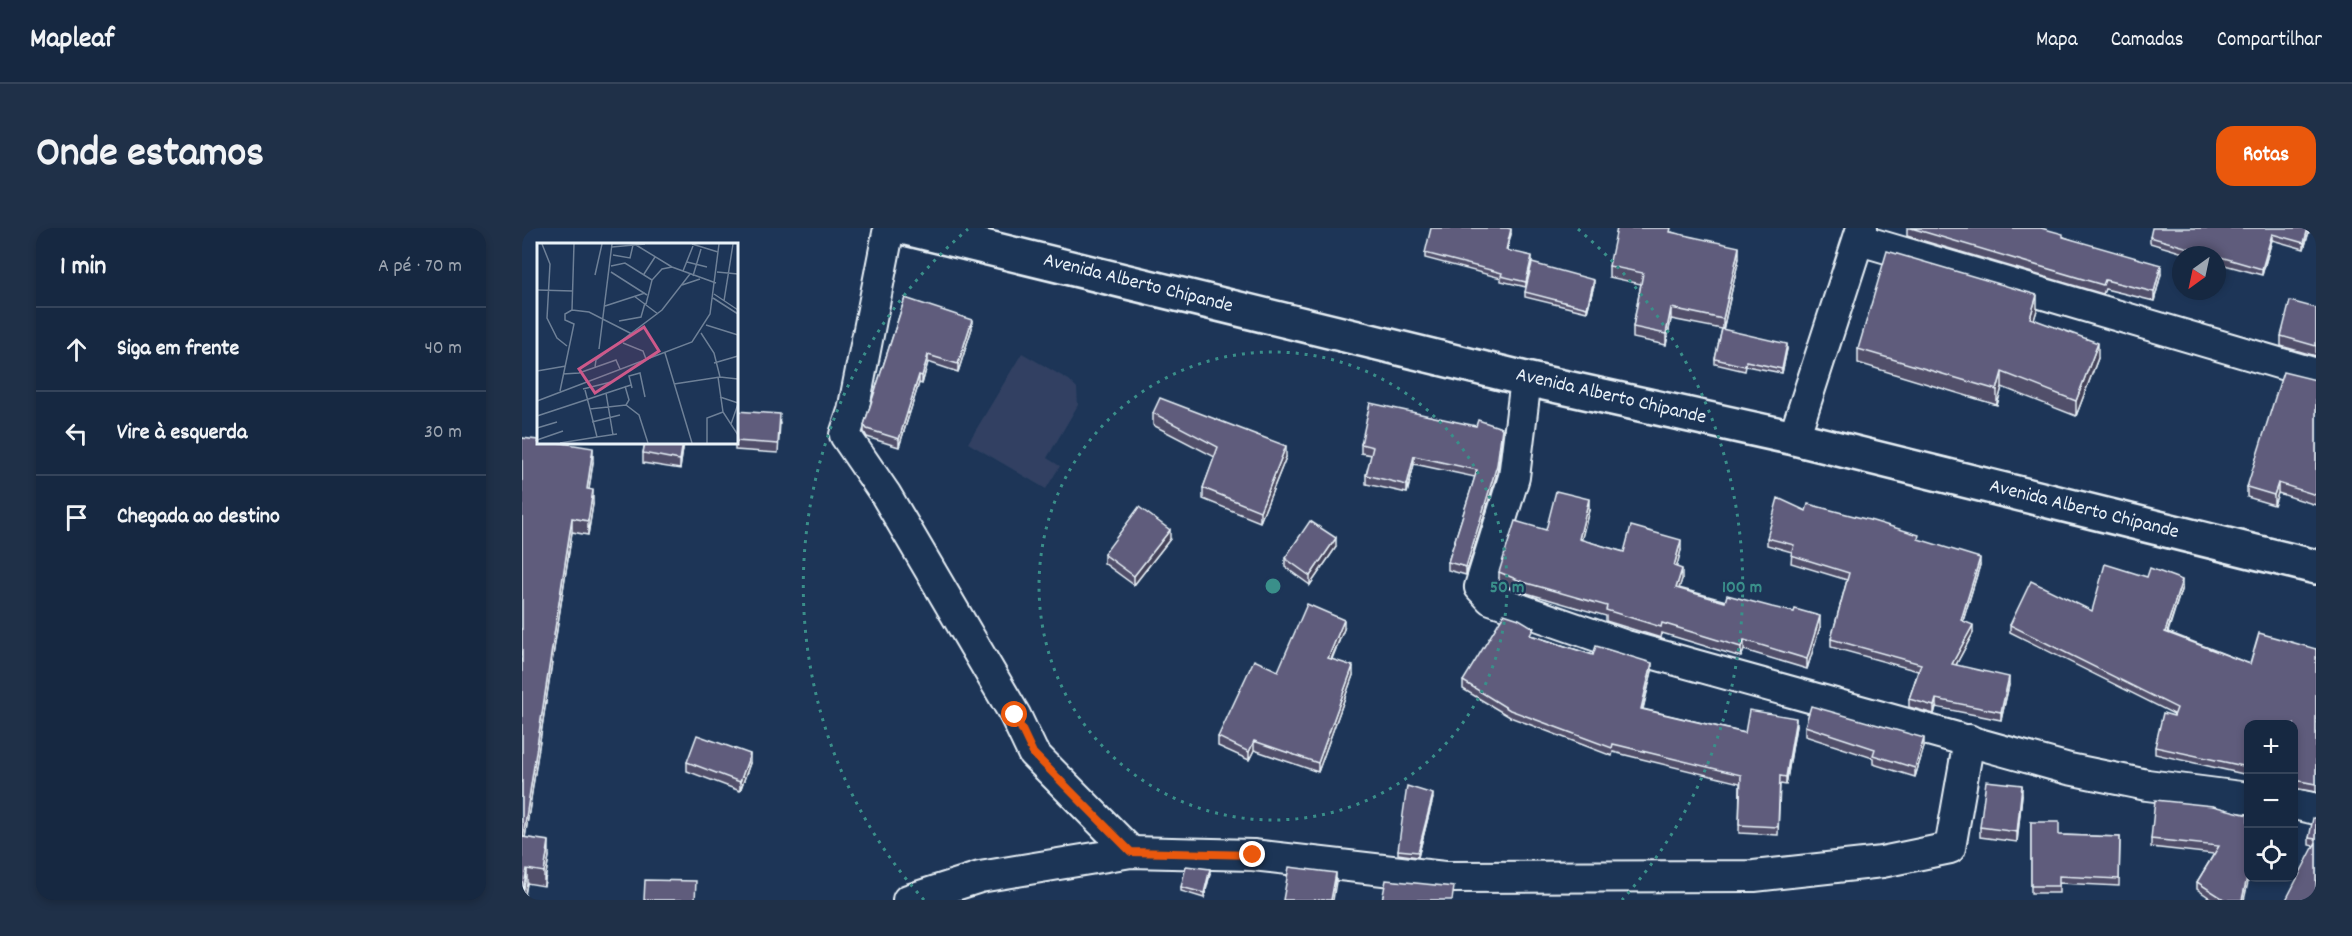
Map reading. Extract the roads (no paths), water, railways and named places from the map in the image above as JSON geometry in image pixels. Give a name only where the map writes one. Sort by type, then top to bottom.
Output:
[{"type":"main road","name":"Avenida Alberto Chipande","points":[[906,228],[1526,379],[1794,438],[2316,567]]},
{"type":"street","points":[[889,228],[853,411],[845,435],[891,505],[1015,715],[1033,753],[1131,852]]},
{"type":"street","points":[[1794,438],[1861,234],[2316,374]]},
{"type":"street","points":[[1526,379],[1514,477],[1480,587],[1491,599],[1626,646],[2069,769],[2136,783],[2244,797]]},
{"type":"street","points":[[908,900],[980,877],[1131,852],[1253,855],[1444,878],[1754,876],[1882,862],[1950,848],[1969,740]]},
{"type":"street","points":[[2298,805],[2316,809]]}]
